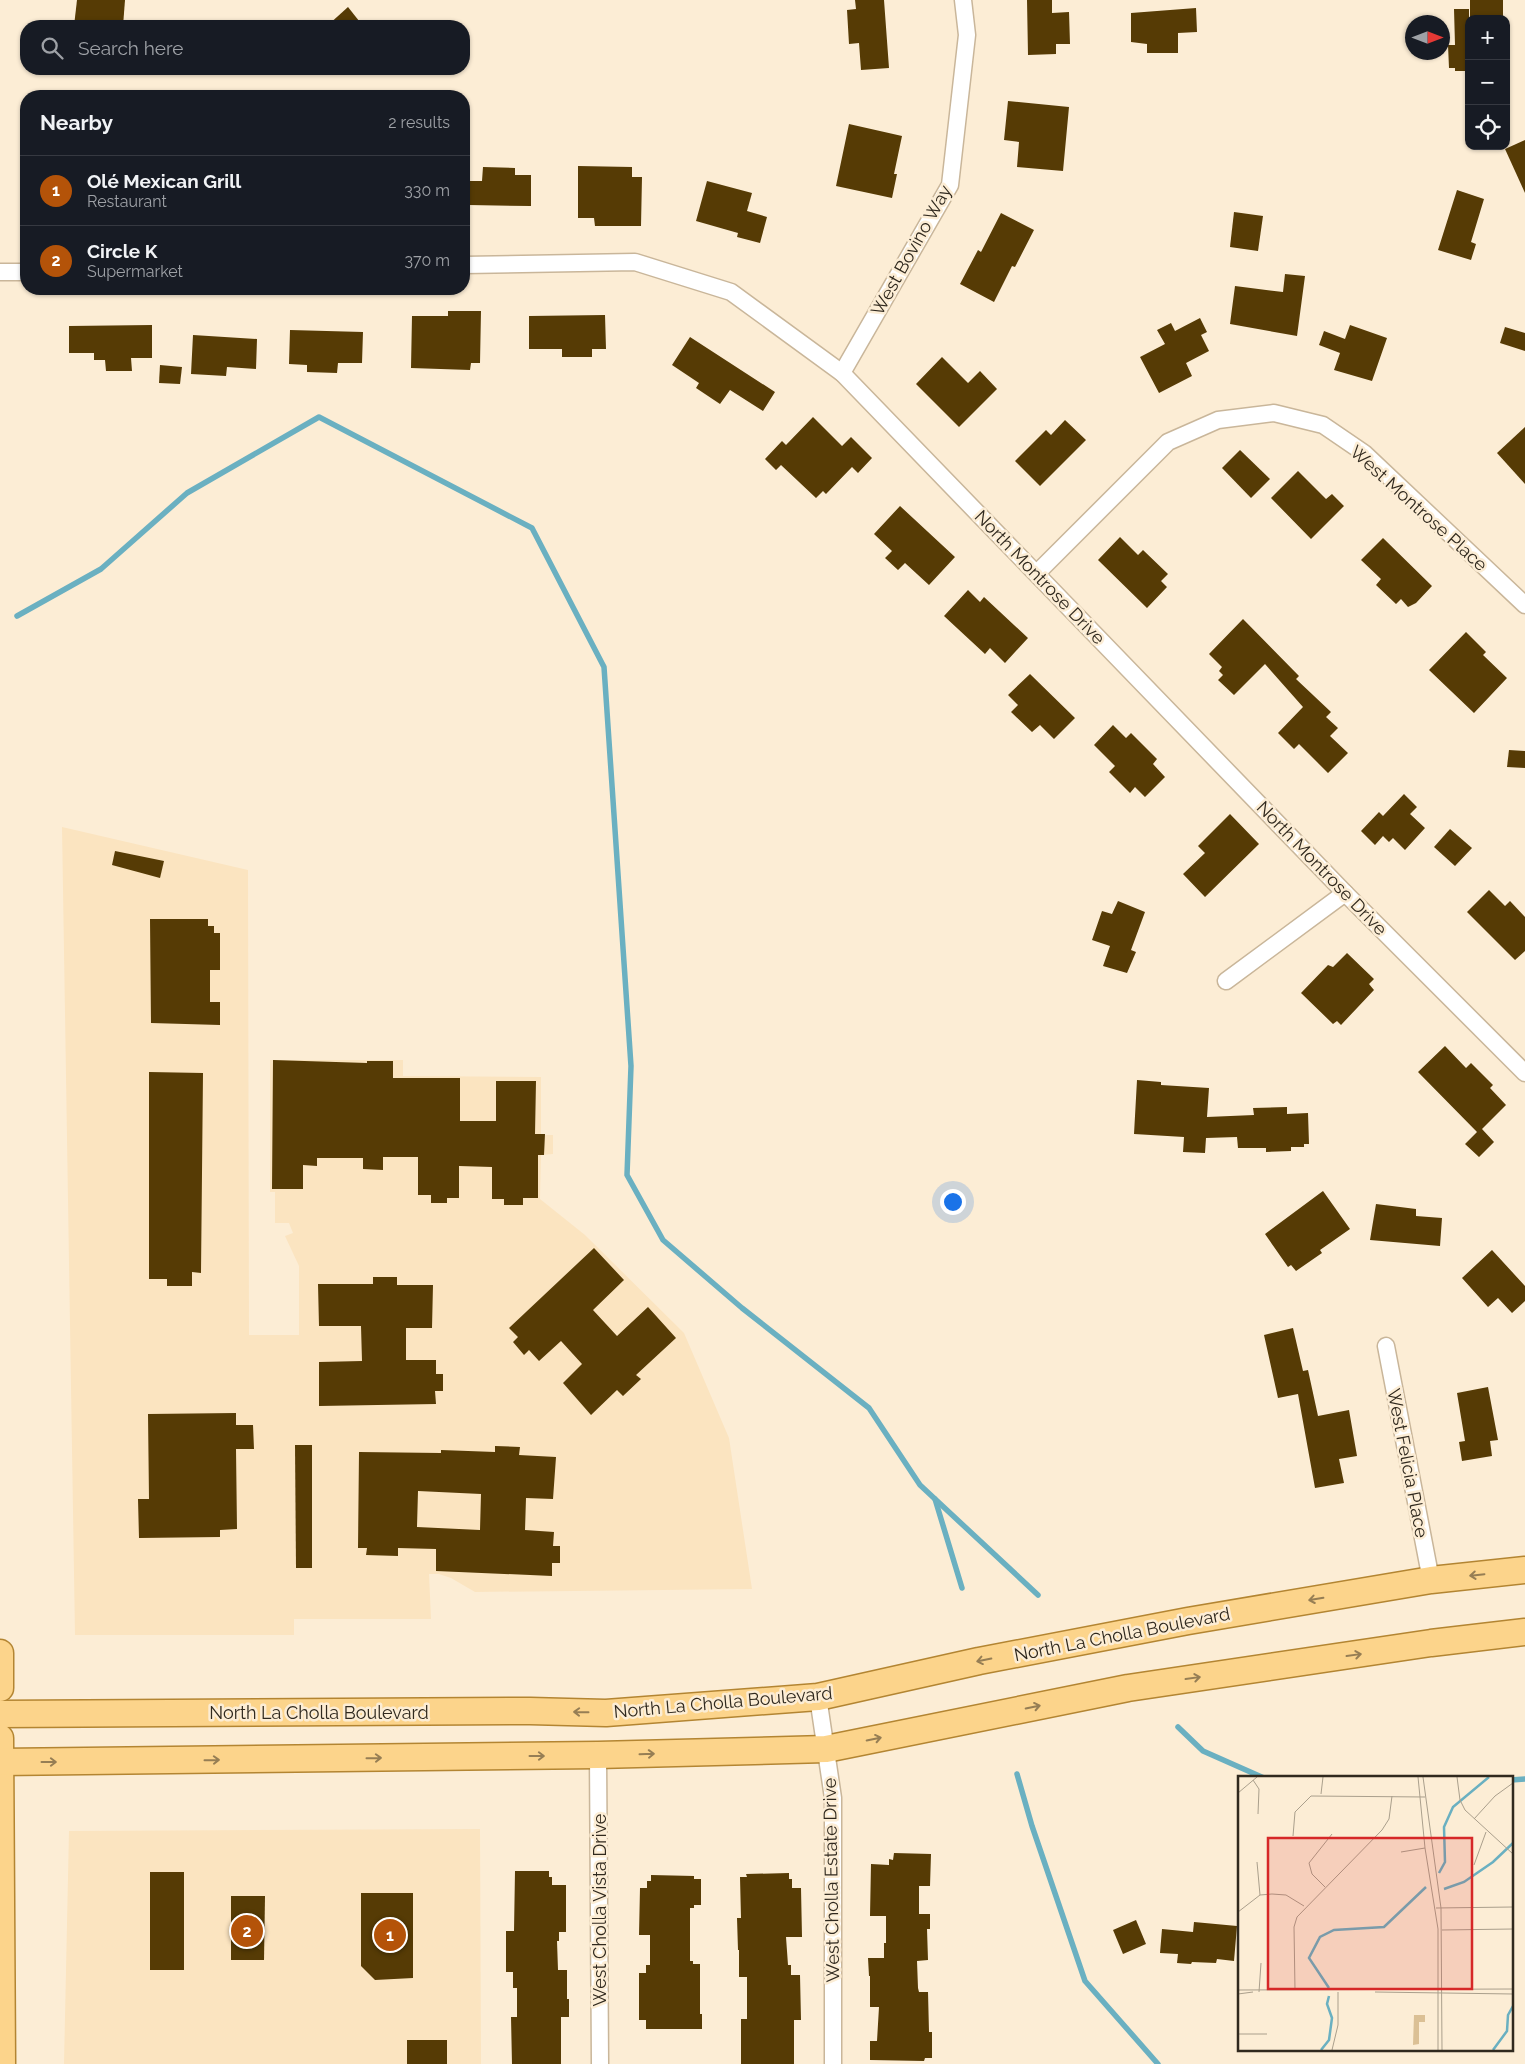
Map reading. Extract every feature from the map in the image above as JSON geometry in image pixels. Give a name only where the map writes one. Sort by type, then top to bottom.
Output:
[{"type":"main road","name":"North La Cholla Boulevard","points":[[0,1714],[606,1712],[818,1697],[978,1661],[1188,1621],[1431,1580],[1525,1570]]},
{"type":"main road","points":[[0,1762],[598,1755],[826,1749],[1128,1688],[1431,1643],[1525,1632]]},
{"type":"main road","points":[[0,1653],[0,1688]]},
{"type":"main road","points":[[0,1738],[2,2064]]},
{"type":"street","name":"West Bovino Way","points":[[842,373],[950,185],[966,35],[963,0]]},
{"type":"street","name":"North Montrose Drive","points":[[470,265],[635,262],[731,292],[842,373],[1345,893],[1525,1073]]},
{"type":"street","points":[[0,272],[20,272]]},
{"type":"street","name":"West Montrose Place","points":[[1037,573],[1168,442],[1218,420],[1274,413],[1323,425],[1364,453],[1525,605]]},
{"type":"street","points":[[1226,981],[1345,893]]},
{"type":"street","name":"West Felicia Place","points":[[1386,1346],[1431,1580]]},
{"type":"street","name":"West Cholla Estate Drive","points":[[818,1697],[833,1798],[833,2064]]},
{"type":"street","name":"West Cholla Vista Drive","points":[[598,1755],[600,2064]]},
{"type":"shaded area","points":[[62,827],[248,870],[249,1335],[299,1335],[299,1266],[285,1236],[293,1233],[289,1223],[275,1223],[275,1192],[270,1192],[270,1060],[403,1060],[403,1076],[541,1077],[541,1135],[553,1135],[553,1154],[541,1155],[540,1199],[585,1235],[684,1333],[729,1438],[752,1589],[475,1592],[451,1578],[439,1574],[429,1574],[431,1619],[294,1619],[294,1635],[75,1635]]},
{"type":"shaded area","points":[[480,1829],[481,2064],[64,2064],[69,1831]]},
{"type":"building","points":[[77,0],[125,0],[123,20],[75,20]]},
{"type":"building","points":[[855,0],[884,0],[889,68],[861,70],[859,43],[849,44],[847,10],[856,9]]},
{"type":"building","points":[[1027,0],[1052,0],[1052,13],[1069,12],[1070,44],[1056,44],[1056,54],[1028,55]]},
{"type":"building","points":[[1470,0],[1503,0],[1503,15],[1470,15]]},
{"type":"building","points":[[348,7],[358,20],[334,20]]},
{"type":"building","points":[[1196,8],[1197,32],[1178,33],[1178,53],[1147,53],[1147,44],[1131,42],[1131,13]]},
{"type":"building","points":[[1454,9],[1469,9],[1469,15],[1465,15],[1465,71],[1455,71],[1455,68],[1449,68],[1450,45],[1455,45]]},
{"type":"building","points":[[1008,101],[1069,107],[1063,171],[1017,167],[1019,142],[1004,140]]},
{"type":"building","points":[[849,124],[902,136],[894,174],[897,174],[892,198],[836,186]]},
{"type":"building","points":[[1525,140],[1525,193],[1505,150],[1510,150],[1510,147]]},
{"type":"building","points":[[578,166],[632,167],[632,177],[642,177],[641,226],[595,226],[594,218],[578,218]]},
{"type":"building","points":[[483,167],[515,168],[515,175],[531,175],[531,206],[470,205],[470,181],[482,181]]},
{"type":"building","points":[[707,181],[752,193],[747,211],[767,217],[760,243],[737,237],[738,233],[696,221]]},
{"type":"building","points":[[1457,190],[1484,199],[1471,242],[1476,244],[1471,260],[1438,250]]},
{"type":"building","points":[[1234,212],[1263,216],[1258,251],[1230,247]]},
{"type":"building","points":[[1001,213],[1034,230],[1015,267],[1012,266],[994,302],[960,284],[978,250],[981,252]]},
{"type":"building","points":[[1285,274],[1305,276],[1297,336],[1230,324],[1235,286],[1283,292]]},
{"type":"building","points":[[448,311],[481,311],[480,363],[471,363],[470,370],[411,368],[412,316],[448,316]]},
{"type":"building","points":[[605,315],[606,349],[592,349],[592,357],[562,357],[562,349],[529,349],[529,316]]},
{"type":"building","points":[[1200,318],[1207,332],[1201,335],[1209,351],[1186,363],[1192,376],[1159,393],[1140,357],[1165,344],[1157,330],[1171,323],[1175,331]]},
{"type":"building","points":[[152,325],[152,358],[131,358],[132,371],[106,371],[105,360],[94,360],[94,353],[69,353],[69,326]]},
{"type":"building","points":[[1350,325],[1387,338],[1372,381],[1334,370],[1340,353],[1319,345],[1324,331],[1345,339]]},
{"type":"building","points":[[1505,327],[1525,333],[1525,351],[1500,343]]},
{"type":"building","points":[[290,330],[363,332],[362,363],[338,363],[337,373],[307,372],[307,365],[289,364]]},
{"type":"building","points":[[193,335],[257,339],[256,369],[227,367],[226,376],[191,374]]},
{"type":"building","points":[[690,337],[775,392],[763,411],[730,390],[720,404],[696,388],[699,383],[672,365]]},
{"type":"building","points":[[942,357],[968,383],[980,371],[997,389],[959,427],[916,384]]},
{"type":"building","points":[[160,365],[182,367],[180,384],[159,383]]},
{"type":"building","points":[[813,417],[842,446],[851,437],[872,458],[858,473],[852,467],[826,494],[823,491],[816,498],[781,465],[776,470],[765,459],[782,441],[786,445]]},
{"type":"building","points":[[1065,420],[1086,440],[1040,486],[1015,461],[1046,430],[1051,435]]},
{"type":"building","points":[[1525,427],[1525,484],[1497,453]]},
{"type":"building","points":[[1240,450],[1270,479],[1251,498],[1222,468]]},
{"type":"building","points":[[1298,471],[1326,499],[1332,494],[1344,506],[1311,539],[1271,498]]},
{"type":"building","points":[[900,506],[955,557],[929,585],[905,563],[898,570],[885,558],[892,551],[874,534]]},
{"type":"building","points":[[1120,537],[1138,555],[1143,550],[1168,574],[1161,581],[1167,587],[1147,608],[1098,560]]},
{"type":"building","points":[[1383,538],[1432,586],[1416,603],[1408,607],[1401,599],[1396,604],[1376,585],[1381,579],[1361,560]]},
{"type":"building","points":[[968,590],[980,602],[984,597],[1028,638],[1005,663],[990,648],[985,654],[944,616]]},
{"type":"building","points":[[1243,619],[1299,676],[1296,679],[1331,712],[1326,717],[1338,728],[1330,736],[1348,753],[1328,773],[1299,744],[1294,749],[1278,733],[1303,707],[1265,664],[1234,695],[1218,680],[1223,675],[1219,671],[1222,667],[1209,654]]},
{"type":"building","points":[[1466,632],[1486,652],[1483,655],[1507,678],[1474,713],[1429,670]]},
{"type":"building","points":[[1030,674],[1075,718],[1054,739],[1040,725],[1032,732],[1011,712],[1018,705],[1008,695]]},
{"type":"building","points":[[1113,725],[1126,738],[1131,733],[1157,759],[1153,764],[1165,777],[1145,797],[1135,787],[1130,793],[1109,772],[1115,766],[1094,745]]},
{"type":"building","points":[[1509,750],[1525,751],[1525,768],[1507,767]]},
{"type":"building","points":[[1404,794],[1417,807],[1410,814],[1425,828],[1405,850],[1393,838],[1389,842],[1383,836],[1375,845],[1361,831],[1379,812],[1383,816]]},
{"type":"building","points":[[1230,814],[1259,844],[1205,897],[1183,874],[1205,853],[1198,846]]},
{"type":"building","points":[[1450,829],[1472,848],[1455,866],[1434,847]]},
{"type":"building","points":[[115,851],[164,861],[160,878],[112,865]]},
{"type":"building","points":[[1489,890],[1505,906],[1510,901],[1525,917],[1525,951],[1515,960],[1467,912]]},
{"type":"building","points":[[1118,901],[1145,912],[1131,950],[1136,952],[1127,973],[1103,966],[1110,946],[1092,940],[1102,911],[1112,914]]},
{"type":"building","points":[[150,919],[208,919],[208,926],[214,926],[214,933],[220,933],[220,970],[210,970],[210,1002],[220,1002],[220,1025],[151,1023]]},
{"type":"building","points":[[1347,953],[1374,979],[1369,984],[1374,990],[1341,1025],[1337,1021],[1333,1024],[1301,993],[1328,965],[1333,967]]},
{"type":"building","points":[[1445,1046],[1466,1068],[1471,1063],[1493,1085],[1490,1088],[1506,1105],[1482,1129],[1494,1142],[1479,1157],[1465,1144],[1477,1132],[1418,1072]]},
{"type":"building","points":[[273,1060],[367,1063],[367,1061],[393,1061],[393,1078],[460,1078],[460,1121],[496,1121],[496,1081],[536,1081],[535,1134],[545,1134],[544,1155],[538,1155],[538,1198],[523,1198],[523,1205],[504,1205],[504,1199],[492,1199],[492,1167],[459,1166],[459,1198],[447,1198],[447,1203],[431,1203],[431,1195],[418,1195],[418,1157],[383,1157],[383,1170],[363,1169],[363,1158],[317,1158],[317,1166],[303,1165],[303,1189],[272,1189]]},
{"type":"building","points":[[149,1072],[203,1073],[201,1273],[192,1272],[192,1286],[167,1286],[167,1279],[149,1279]]},
{"type":"building","points":[[1137,1080],[1161,1082],[1161,1085],[1209,1088],[1207,1117],[1254,1115],[1253,1108],[1287,1107],[1287,1114],[1308,1113],[1309,1144],[1304,1144],[1304,1147],[1291,1147],[1291,1151],[1266,1152],[1266,1148],[1238,1148],[1237,1137],[1206,1138],[1205,1153],[1183,1152],[1184,1137],[1134,1134]]},
{"type":"building","points":[[1323,1191],[1350,1229],[1320,1250],[1322,1253],[1296,1271],[1291,1265],[1288,1267],[1265,1234]]},
{"type":"building","points":[[1376,1204],[1416,1209],[1416,1216],[1442,1218],[1440,1246],[1370,1240]]},
{"type":"building","points":[[594,1248],[624,1280],[593,1310],[617,1336],[648,1307],[676,1338],[636,1375],[641,1379],[623,1396],[617,1390],[591,1415],[563,1383],[582,1364],[561,1341],[539,1361],[529,1350],[524,1355],[513,1342],[518,1337],[509,1328]]},
{"type":"building","points":[[1492,1250],[1525,1286],[1525,1301],[1512,1313],[1498,1298],[1488,1307],[1462,1278]]},
{"type":"building","points":[[373,1277],[397,1277],[397,1285],[433,1285],[432,1328],[406,1328],[406,1360],[436,1360],[436,1374],[443,1374],[443,1391],[435,1391],[436,1404],[319,1406],[319,1362],[362,1361],[361,1326],[319,1326],[318,1284],[373,1284]]},
{"type":"building","points":[[1293,1328],[1303,1371],[1308,1370],[1318,1416],[1349,1410],[1357,1456],[1339,1459],[1344,1483],[1315,1488],[1298,1394],[1278,1398],[1264,1335]]},
{"type":"building","points":[[1488,1387],[1498,1440],[1490,1441],[1492,1456],[1462,1461],[1459,1442],[1465,1441],[1457,1393]]},
{"type":"building","points":[[236,1413],[236,1425],[253,1425],[254,1449],[236,1449],[237,1529],[220,1530],[220,1537],[139,1538],[138,1499],[149,1499],[148,1414]]},
{"type":"building","points":[[295,1445],[312,1445],[312,1568],[296,1568]]},
{"type":"building","points":[[495,1446],[520,1447],[519,1455],[556,1457],[553,1499],[526,1498],[525,1530],[554,1532],[553,1546],[560,1546],[560,1563],[552,1563],[552,1576],[436,1571],[436,1549],[398,1548],[398,1556],[366,1555],[367,1548],[358,1548],[359,1452],[441,1453],[441,1450],[495,1452]],"holes":[[[418,1491],[481,1494],[480,1530],[417,1527]]]},
{"type":"building","points":[[894,1853],[931,1854],[930,1886],[919,1886],[919,1914],[930,1914],[930,1929],[927,1929],[928,1960],[917,1961],[918,1988],[919,1992],[928,1992],[929,2032],[932,2032],[932,2058],[925,2058],[924,2061],[870,2060],[870,2041],[877,2041],[879,2007],[870,2007],[868,1958],[884,1958],[884,1943],[886,1943],[886,1916],[870,1916],[871,1864],[889,1865],[889,1859],[893,1860]]},
{"type":"building","points":[[515,1871],[549,1871],[549,1877],[552,1877],[552,1885],[566,1885],[566,1932],[559,1932],[559,1941],[557,1941],[558,1970],[567,1970],[567,1999],[569,1999],[569,2017],[561,2017],[561,2064],[512,2064],[511,2017],[517,2017],[517,1988],[513,1988],[513,1972],[506,1972],[506,1931],[514,1931]]},
{"type":"building","points":[[150,1872],[184,1872],[184,1970],[150,1970]]},
{"type":"building","points":[[789,1873],[789,1879],[792,1879],[792,1888],[801,1888],[802,1937],[786,1937],[788,1965],[791,1965],[791,1975],[800,1975],[801,2020],[794,2020],[794,2064],[741,2064],[741,2019],[747,2019],[747,1977],[739,1977],[737,1918],[741,1918],[740,1877],[747,1877],[746,1874]]},
{"type":"building","points":[[651,1875],[694,1876],[694,1879],[701,1879],[701,1905],[694,1905],[694,1908],[690,1908],[690,1961],[693,1961],[693,1964],[700,1964],[700,2014],[702,2014],[702,2029],[646,2029],[646,2020],[639,2020],[639,1973],[646,1973],[646,1965],[650,1965],[650,1935],[639,1935],[640,1888],[647,1888],[647,1881],[651,1881]]},
{"type":"building","points":[[361,1893],[413,1893],[413,1978],[375,1980],[361,1966]]},
{"type":"building","points":[[231,1896],[265,1896],[264,1960],[231,1960]]},
{"type":"building","points":[[1136,1920],[1146,1944],[1123,1954],[1113,1930]]},
{"type":"building","points":[[1194,1922],[1237,1926],[1234,1961],[1217,1959],[1216,1963],[1177,1963],[1178,1954],[1160,1953],[1162,1929],[1193,1932]]},
{"type":"building","points":[[407,2040],[447,2040],[447,2064],[407,2064]]},
{"type":"waterway","points":[[17,616],[101,569],[187,493],[319,417],[532,528],[604,667],[631,1066],[627,1175],[663,1240],[742,1308],[869,1408],[920,1485],[1038,1595]]},
{"type":"waterway","points":[[935,1499],[962,1588]]},
{"type":"waterway","points":[[1178,1727],[1203,1751],[1259,1776]]},
{"type":"waterway","points":[[1017,1774],[1032,1826],[1085,1981],[1158,2064]]},
{"type":"waterway","points":[[1512,1780],[1525,1779]]},
{"type":"place","name":"Circle K","points":[[247,1931]]},
{"type":"place","name":"Olé Mexican Grill","points":[[390,1935]]}]
